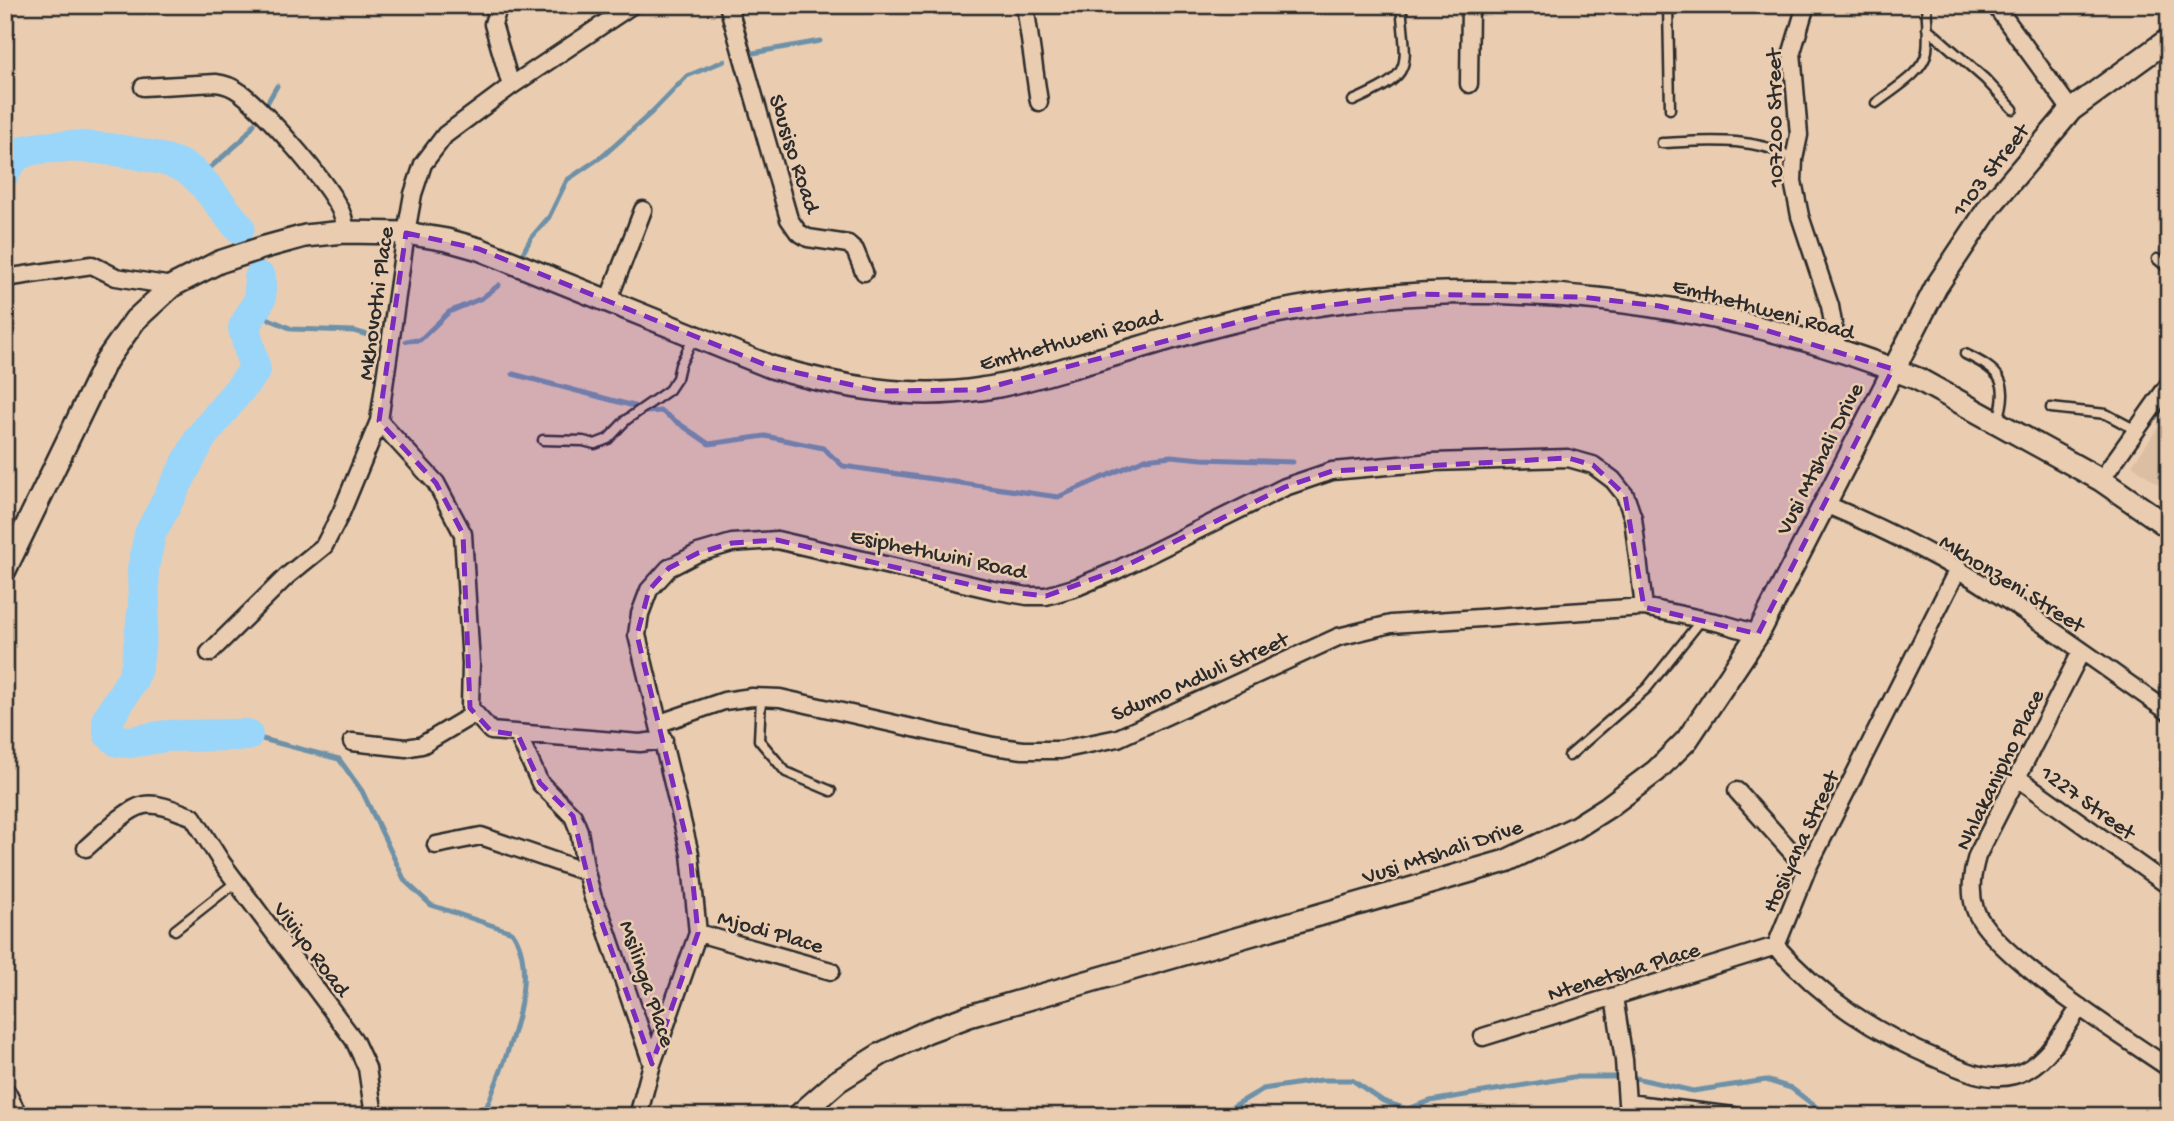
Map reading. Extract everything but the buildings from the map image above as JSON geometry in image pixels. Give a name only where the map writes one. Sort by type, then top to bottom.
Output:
[{"type":"street","points":[[499,5],[493,24],[510,86]]},
{"type":"street","name":"Mkhovothi Place","points":[[209,653],[286,576],[324,546],[341,513],[379,421],[406,233],[413,194],[423,164],[445,135],[510,86],[632,5]]},
{"type":"street","name":"Sbusiso Road","points":[[728,5],[789,219],[798,232],[808,238],[848,244],[855,250],[864,272]]},
{"type":"street","points":[[1025,5],[1039,102]]},
{"type":"street","points":[[1469,84],[1470,5]]},
{"type":"street","name":"107200 Street","points":[[1807,5],[1792,52],[1799,135],[1794,159],[1794,180],[1800,216],[1830,306],[1838,352]]},
{"type":"street","points":[[1995,5],[2071,110]]},
{"type":"street","name":"1103 Street","points":[[1893,369],[1936,287],[1978,224],[2071,110],[2169,39]]},
{"type":"street","points":[[144,87],[216,83],[226,84],[240,92],[287,138],[329,191],[344,219],[344,232]]},
{"type":"street","points":[[608,301],[643,210]]},
{"type":"street","name":"Emthethweni Road","points":[[5,570],[106,361],[135,320],[172,286],[219,262],[304,236],[344,232],[406,233],[479,248],[771,367],[817,380],[879,391],[979,390],[1027,380],[1272,313],[1413,294],[1581,298],[1658,306],[1752,326],[1893,369],[1937,388],[2101,480],[2169,527]]},
{"type":"street","points":[[5,278],[92,265],[116,277],[172,286]]},
{"type":"street","name":"Vusi Mtshali Drive","points":[[798,1116],[838,1081],[881,1054],[926,1032],[969,1016],[1506,862],[1563,834],[1636,788],[1679,748],[1758,634],[1893,369]]},
{"type":"street","points":[[2101,480],[2169,384]]},
{"type":"street","points":[[379,421],[436,483],[463,534],[471,664],[469,696],[474,714],[491,731],[518,735],[640,743],[664,740]]},
{"type":"street","name":"Esiphethwini Road","points":[[638,1116],[652,1065],[698,933],[690,854],[637,635],[640,614],[649,590],[669,568],[698,554],[732,543],[777,540],[993,590],[1027,596],[1046,596],[1115,571],[1286,488],[1332,471],[1433,462],[1568,458],[1593,465],[1613,480],[1625,495],[1633,518],[1644,607]]},
{"type":"street","name":"Mkhonzeni Street","points":[[1825,504],[1958,569],[2169,712]]},
{"type":"street","name":"Hosiyana Street","points":[[1958,569],[1807,869],[1776,946],[1793,966],[1835,1002],[1871,1027],[1899,1043],[1993,1079],[2016,1075],[2035,1064],[2052,1046],[2080,1007]]},
{"type":"street","name":"Sdumo Mdluli Street","points":[[660,723],[723,701],[780,698],[993,746],[1023,750],[1060,750],[1118,738],[1338,637],[1391,624],[1644,607],[1758,634]]},
{"type":"street","name":"Nhlakanipho Place","points":[[2081,652],[1977,856],[1971,878],[1976,911],[1996,941],[2080,1007],[2169,1068]]},
{"type":"street","points":[[352,742],[406,748],[422,745],[474,714]]},
{"type":"street","name":"Msilinga Place","points":[[518,735],[540,783],[573,816],[579,831],[593,898],[602,916],[652,1065]]},
{"type":"street","name":"1227 Street","points":[[2018,778],[2169,886]]},
{"type":"street","points":[[1737,791],[1807,869]]},
{"type":"street","name":"Viviyo Road","points":[[86,848],[131,811],[144,805],[158,806],[193,817],[236,882],[358,1047],[368,1068],[374,1116]]},
{"type":"street","points":[[436,845],[481,836],[586,872]]},
{"type":"street","name":"Mjodi Place","points":[[698,933],[831,971]]},
{"type":"street","name":"Ntenetsha Place","points":[[1483,1037],[1776,946]]},
{"type":"street","points":[[1614,998],[1624,1060],[1627,1103],[1734,1116]]},
{"type":"street","points":[[5,1094],[16,1116]]},
{"type":"lane","points":[[1353,101],[1386,86],[1401,72],[1405,62],[1401,5]]},
{"type":"lane","points":[[1668,5],[1670,109]]},
{"type":"lane","points":[[1877,103],[1924,60],[1927,51],[1927,5]]},
{"type":"lane","points":[[1927,28],[1972,66],[2013,109]]},
{"type":"lane","points":[[1662,143],[1709,141],[1756,145],[1782,152],[1794,159]]},
{"type":"lane","points":[[2157,259],[2169,269]]},
{"type":"lane","points":[[543,440],[595,444],[608,439],[617,427],[669,390],[695,336]]},
{"type":"lane","points":[[1965,354],[1992,369],[2002,385],[2005,395],[1998,422]]},
{"type":"lane","points":[[2051,408],[2106,414],[2136,430]]},
{"type":"lane","points":[[1569,756],[1647,688],[1702,619]]},
{"type":"lane","points":[[761,698],[760,740],[786,772],[831,791]]},
{"type":"lane","points":[[175,930],[236,882]]},
{"type":"highlighted area","points":[[406,233],[479,249],[771,367],[879,391],[979,390],[1272,313],[1413,294],[1581,297],[1659,306],[1752,326],[1893,369],[1758,634],[1644,607],[1625,495],[1593,465],[1568,458],[1332,471],[1285,487],[1115,571],[1046,596],[993,590],[777,540],[732,543],[698,553],[669,568],[649,590],[637,635],[690,854],[698,933],[652,1064],[593,898],[573,816],[540,783],[518,735],[491,731],[470,708],[463,534],[436,483],[379,421]]},
{"type":"shaded area","points":[[2169,412],[2169,492],[2132,465]]},
{"type":"waterway","points":[[753,53],[820,41]]},
{"type":"waterway","points":[[524,251],[549,217],[567,180],[604,155],[687,76],[724,61]]},
{"type":"waterway","points":[[266,105],[277,86]]},
{"type":"waterway","points":[[198,178],[241,141],[254,124]]},
{"type":"waterway","points":[[5,171],[20,154],[38,148],[82,147],[155,157],[175,163],[194,174],[239,227]]},
{"type":"waterway","points":[[247,735],[166,736],[130,742],[118,741],[109,733],[108,719],[132,680],[137,665],[144,605],[143,569],[150,534],[201,437],[255,370],[244,328],[260,299],[260,278]]},
{"type":"waterway","points":[[406,341],[420,340],[449,312],[482,298],[499,285]]},
{"type":"waterway","points":[[253,312],[292,329],[354,331],[371,336]]},
{"type":"waterway","points":[[513,374],[634,406]]},
{"type":"waterway","points":[[646,412],[661,411],[709,444],[765,436],[823,448],[843,466],[1058,497],[1145,459],[1171,456],[1293,462]]},
{"type":"waterway","points":[[247,735],[339,759],[362,791],[405,881],[431,905],[512,932],[521,950],[524,973],[522,997],[509,1049],[483,1116]]},
{"type":"waterway","points":[[1217,1116],[1263,1089],[1321,1080],[1352,1080],[1383,1101],[1407,1109],[1430,1101],[1573,1077],[1620,1077]]},
{"type":"waterway","points":[[1631,1077],[1693,1091],[1766,1080],[1791,1088],[1828,1116]]}]
